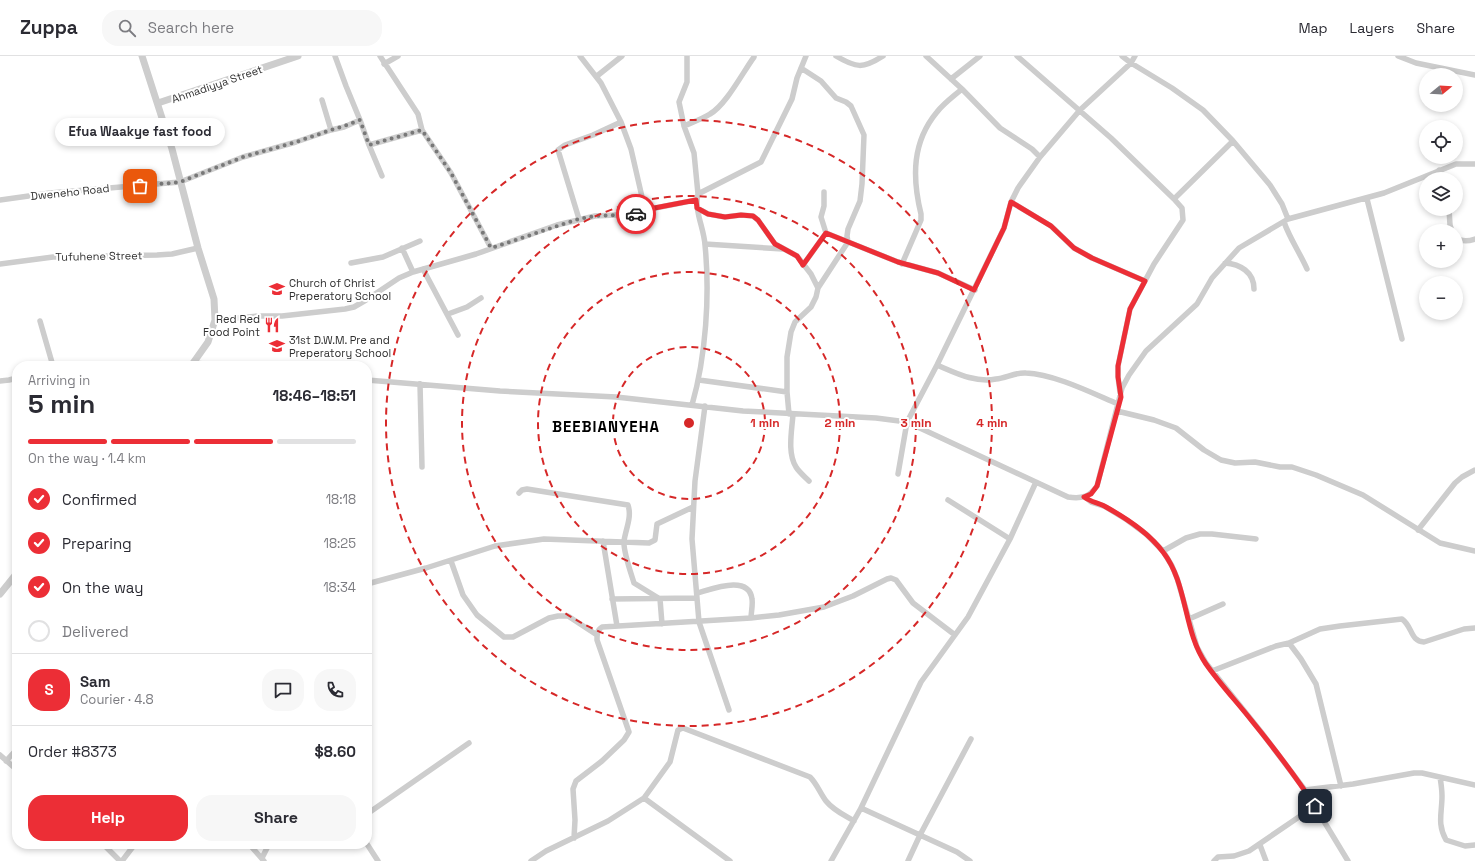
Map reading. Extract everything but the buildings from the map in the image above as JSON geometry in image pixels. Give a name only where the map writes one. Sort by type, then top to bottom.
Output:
[{"type":"street","points":[[142,56],[172,149],[198,248],[214,299],[215,320],[208,342],[195,361]]},
{"type":"street","name":"Ahmadiyya Street","points":[[158,104],[298,56]]},
{"type":"street","points":[[336,56],[346,86],[382,176]]},
{"type":"street","points":[[380,56],[418,114],[422,130],[451,173],[491,248]]},
{"type":"street","points":[[384,64],[398,56]]},
{"type":"street","points":[[580,56],[597,76],[621,122],[631,149],[644,210]]},
{"type":"street","points":[[597,76],[622,56]]},
{"type":"street","points":[[687,56],[686,82],[680,102],[684,126],[694,153],[697,208],[705,244],[708,298],[699,380],[692,405]]},
{"type":"street","points":[[215,320],[258,316],[282,316],[354,307],[399,278],[413,272],[579,219],[595,216],[636,214],[644,210],[697,197],[761,162],[792,99],[806,56]]},
{"type":"street","points":[[836,56],[853,65],[864,66],[883,56]]},
{"type":"street","points":[[926,56],[962,89],[1000,128],[1032,149],[1040,157]]},
{"type":"street","points":[[951,79],[980,56]]},
{"type":"street","points":[[1017,56],[1111,138],[1182,208],[1183,220],[1154,264],[1130,309],[1118,366],[1121,397]]},
{"type":"street","points":[[1122,56],[1203,110],[1233,141],[1270,185],[1282,204],[1289,236],[1307,270]]},
{"type":"street","points":[[898,474],[907,422],[937,366],[1004,228],[1011,202],[1023,179],[1080,110],[1131,63],[1135,56]]},
{"type":"street","points":[[1398,56],[1416,63],[1475,75]]},
{"type":"street","points":[[684,126],[710,114],[717,109],[754,57]]},
{"type":"street","points":[[801,68],[821,81],[836,98],[851,106],[864,135],[860,201],[848,229],[848,242],[818,288],[816,298],[811,307],[795,322],[791,332],[787,357],[787,392],[791,414],[792,458],[796,467],[809,482]]},
{"type":"street","points":[[902,264],[921,220],[916,173],[916,153],[923,135],[938,111],[962,89]]},
{"type":"street","points":[[322,100],[331,130]]},
{"type":"street","name":"Dweneho Road","points":[[0,200],[50,193],[180,182],[243,157],[296,142],[360,120]]},
{"type":"street","points":[[579,219],[558,150],[564,145],[593,135],[621,122]]},
{"type":"street","points":[[369,145],[422,130]]},
{"type":"street","points":[[1174,199],[1233,141]]},
{"type":"street","points":[[372,380],[500,391],[616,397],[791,414],[876,418],[907,422],[1068,498],[1084,497],[1091,494],[1097,486],[1125,381],[1142,357],[1197,304],[1212,278],[1239,248],[1286,221],[1367,199],[1415,182],[1439,170],[1456,164],[1475,164]]},
{"type":"street","points":[[824,192],[824,206],[821,217],[826,233]]},
{"type":"street","points":[[1367,199],[1402,339]]},
{"type":"street","points":[[1011,202],[1051,226],[1074,248],[1092,258],[1145,281]]},
{"type":"street","points":[[697,208],[708,214],[725,217],[741,215],[753,216],[758,220],[775,244],[797,256],[811,274],[818,288]]},
{"type":"street","points":[[826,233],[902,264],[938,273],[974,290]]},
{"type":"street","points":[[803,265],[826,233]]},
{"type":"street","points":[[1463,240],[1468,241],[1475,239]]},
{"type":"street","points":[[351,263],[383,257],[420,241]]},
{"type":"street","points":[[705,244],[786,249]]},
{"type":"street","name":"Tufuhene Street","points":[[0,264],[54,256],[172,254],[198,248]]},
{"type":"street","points":[[402,248],[413,272]]},
{"type":"street","points":[[1225,263],[1239,265],[1245,269],[1254,283],[1254,289]]},
{"type":"street","points":[[423,269],[458,335]]},
{"type":"street","points":[[448,314],[466,307],[481,298]]},
{"type":"street","points":[[40,321],[52,361]]},
{"type":"street","points":[[937,366],[969,378],[982,380],[996,379],[1026,373],[1054,378],[1118,404]]},
{"type":"street","points":[[0,381],[12,379]]},
{"type":"street","points":[[699,380],[787,392]]},
{"type":"street","points":[[420,384],[422,467]]},
{"type":"street","points":[[705,406],[695,481],[692,539],[699,622],[729,710]]},
{"type":"street","points":[[1117,411],[1154,420],[1176,428],[1204,450],[1221,460],[1235,463],[1255,462],[1280,467],[1292,467],[1316,474],[1346,486],[1377,503],[1440,543],[1475,551]]},
{"type":"street","points":[[1418,530],[1455,483],[1462,477],[1475,470]]},
{"type":"street","points":[[831,861],[861,808],[922,682],[968,617],[1010,539],[1036,482]]},
{"type":"street","points":[[519,493],[522,490],[527,489],[628,504],[630,512],[624,542],[634,583],[660,599]]},
{"type":"street","points":[[1084,497],[1091,502],[1104,506],[1127,520],[1146,534],[1163,551],[1177,578],[1197,647],[1206,663],[1305,790],[1348,861]]},
{"type":"street","points":[[948,500],[1010,539]]},
{"type":"street","points":[[372,583],[451,561],[495,546],[544,539],[652,542],[656,536],[655,529],[657,524],[693,507]]},
{"type":"street","points":[[1163,551],[1186,538],[1200,534],[1256,539]]},
{"type":"street","points":[[603,541],[617,626]]},
{"type":"street","points":[[451,561],[463,595],[477,615],[504,637],[513,637],[549,618],[558,616],[568,616],[597,635]]},
{"type":"street","points":[[574,838],[575,820],[573,789],[576,782],[602,761],[624,740],[628,732],[597,640],[599,629],[602,627],[751,618],[824,606],[853,596],[886,579],[891,578],[896,580],[913,603],[955,635]]},
{"type":"street","points":[[0,594],[12,584]]},
{"type":"street","points":[[612,599],[660,599],[697,596],[735,584],[743,585],[752,598],[751,618]]},
{"type":"street","points":[[660,599],[662,624]]},
{"type":"street","points":[[1189,619],[1223,604]]},
{"type":"street","points":[[1212,671],[1276,646],[1289,643],[1320,629],[1402,619],[1409,625],[1415,639],[1419,642],[1424,642],[1464,629],[1475,628]]},
{"type":"street","points":[[1289,643],[1301,659],[1316,684],[1341,786]]},
{"type":"street","points":[[532,861],[546,851],[608,821],[644,798],[670,762],[678,730],[683,728],[810,777],[833,809],[854,821]]},
{"type":"street","points":[[908,861],[920,835],[971,739]]},
{"type":"street","points":[[372,811],[470,743]]},
{"type":"street","points":[[6,760],[12,754]]},
{"type":"street","points":[[0,755],[12,765]]},
{"type":"street","points":[[1305,790],[1341,786],[1414,773],[1422,773],[1475,785]]},
{"type":"street","points":[[1440,777],[1442,796],[1440,820],[1446,840],[1465,846],[1475,846]]},
{"type":"street","points":[[644,798],[730,861]]},
{"type":"street","points":[[1214,861],[1218,857],[1234,856],[1249,851],[1260,845],[1315,806]]},
{"type":"street","points":[[861,808],[957,852],[970,861]]},
{"type":"street","points":[[1260,845],[1266,861]]},
{"type":"street","points":[[108,849],[121,861],[131,849]]},
{"type":"street","points":[[253,849],[263,860],[267,849]]},
{"type":"street","points":[[370,849],[378,861]]},
{"type":"way so far","points":[[140,186],[180,182],[243,157],[296,142],[360,120],[369,145],[422,130],[434,150],[451,173],[491,248],[579,219],[614,214],[636,214]]},
{"type":"place","name":"Efua Waakye fast food","points":[[140,186]]},
{"type":"place","name":"Church of Christ Preperatory School","points":[[277,289]]},
{"type":"place","name":"Red Red Food Point","points":[[272,325]]},
{"type":"place","name":"31st D.W.M. Pre and Preperatory School","points":[[277,346]]},
{"type":"district","name":"BEEBIANYEHA","points":[[606,426]]},
{"type":"route","points":[[636,214],[644,210],[696,200],[697,208],[703,213],[725,217],[741,215],[753,216],[758,220],[775,244],[797,256],[803,265],[826,233],[898,262],[938,273],[974,290],[1004,228],[1011,202],[1051,226],[1074,248],[1092,258],[1145,281],[1130,309],[1118,366],[1121,397],[1097,486],[1091,494],[1084,497],[1091,502],[1112,510],[1127,520],[1146,534],[1163,551],[1177,578],[1197,647],[1206,663],[1262,733],[1305,790],[1315,806]]}]
